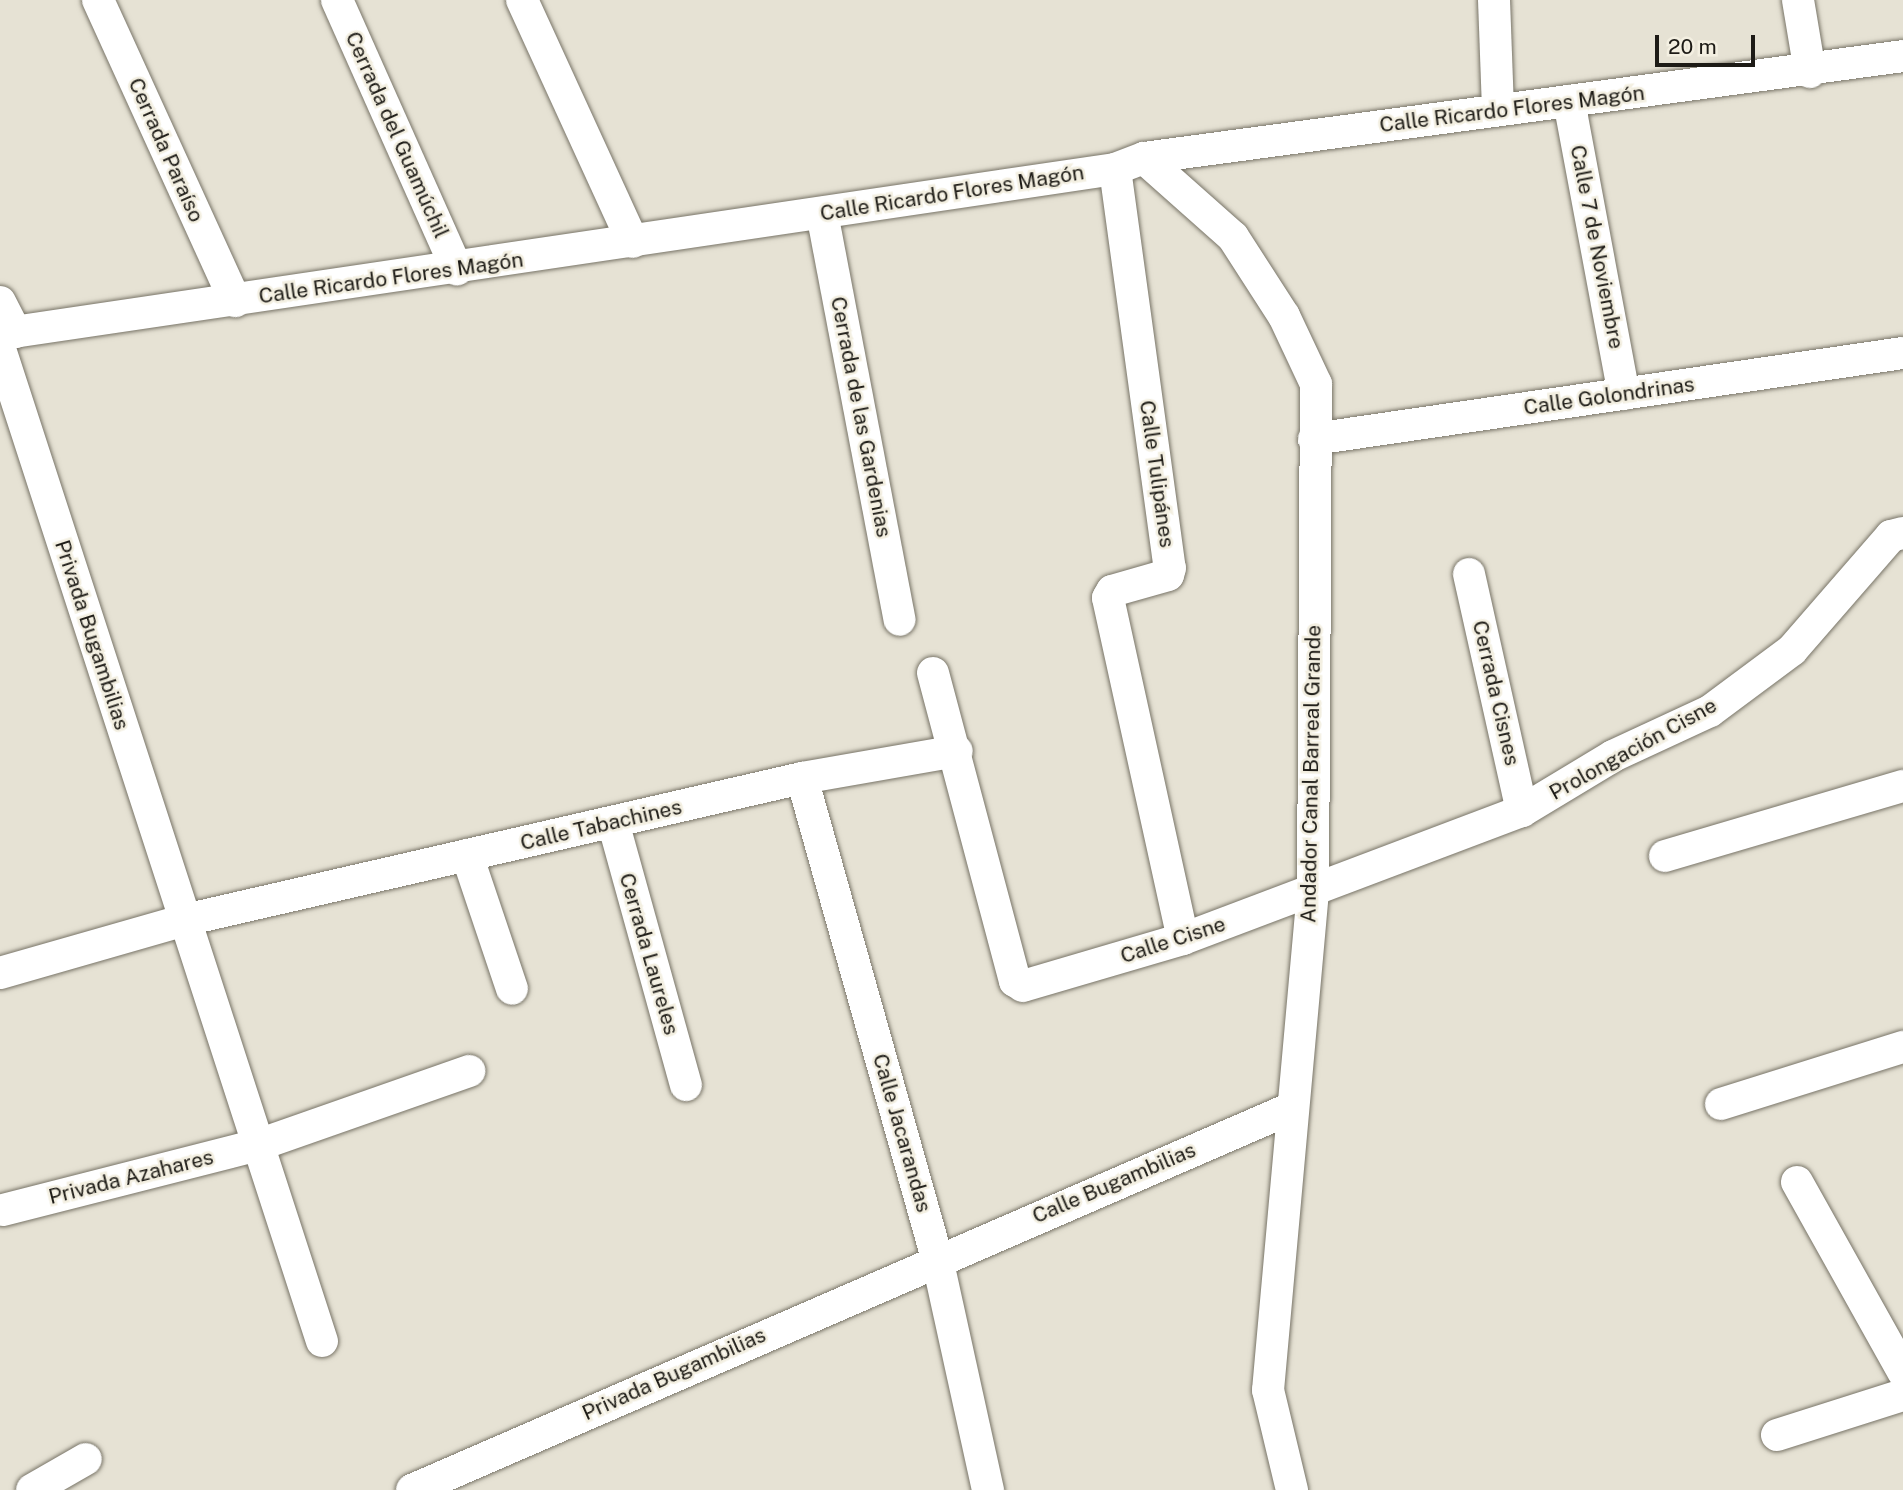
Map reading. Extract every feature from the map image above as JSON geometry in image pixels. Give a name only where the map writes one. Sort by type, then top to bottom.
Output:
[{"type":"street","name":"Cerrada Paraíso","points":[[98,0],[235,301]]},
{"type":"street","name":"Cerrada del Guamúchil","points":[[337,0],[457,270]]},
{"type":"street","points":[[522,0],[633,242]]},
{"type":"street","points":[[1494,0],[1498,109]]},
{"type":"street","points":[[1798,0],[1810,72]]},
{"type":"street","name":"Calle Ricardo Flores Magón","points":[[5,338],[1115,169],[1144,158],[1498,109],[1810,72],[1903,56]]},
{"type":"street","name":"Calle 7 de Noviembre","points":[[1569,101],[1624,394]]},
{"type":"street","name":"Andador Canal Barreal Grande","points":[[1144,158],[1233,237],[1284,316],[1315,384],[1313,891],[1268,1390],[1292,1490]]},
{"type":"street","name":"Calle Tulipánes","points":[[1115,169],[1170,568],[1168,575],[1112,591],[1108,598],[1183,939]]},
{"type":"street","name":"Cerrada de las Gardenias","points":[[822,213],[900,620]]},
{"type":"street","points":[[0,302],[5,338]]},
{"type":"street","name":"Privada Bugambilias","points":[[5,338],[185,920]]},
{"type":"street","name":"Calle Golondrinas","points":[[1314,439],[1903,353]]},
{"type":"street","name":"Prolongación Cisne","points":[[1313,891],[1522,811],[1613,756],[1710,710],[1792,650],[1899,528]]},
{"type":"street","name":"Cerrada Cisnes","points":[[1469,574],[1522,811]]},
{"type":"street","points":[[933,673],[957,751]]},
{"type":"street","name":"Calle Cisne","points":[[957,751],[1014,981],[1032,984],[1183,939],[1313,891]]},
{"type":"street","name":"Calle Tabachines","points":[[0,973],[185,920],[803,778],[957,751]]},
{"type":"street","name":"Calle Jacarandas","points":[[803,778],[937,1258],[988,1490]]},
{"type":"street","points":[[1665,856],[1903,786]]},
{"type":"street","name":"Cerrada Laureles","points":[[612,822],[686,1085]]},
{"type":"street","points":[[467,855],[512,989]]},
{"type":"street","points":[[185,920],[322,1341]]},
{"type":"street","points":[[1721,1104],[1903,1046]]},
{"type":"street","name":"Privada Azahares","points":[[3,1210],[258,1145],[469,1071]]},
{"type":"street","name":"Calle Bugambilias","points":[[937,1258],[1292,1108]]},
{"type":"street","points":[[1797,1182],[1903,1372]]},
{"type":"street","name":"Privada Bugambilias","points":[[412,1490],[937,1258]]},
{"type":"street","points":[[1777,1435],[1903,1395]]},
{"type":"street","points":[[32,1490],[86,1459]]}]
